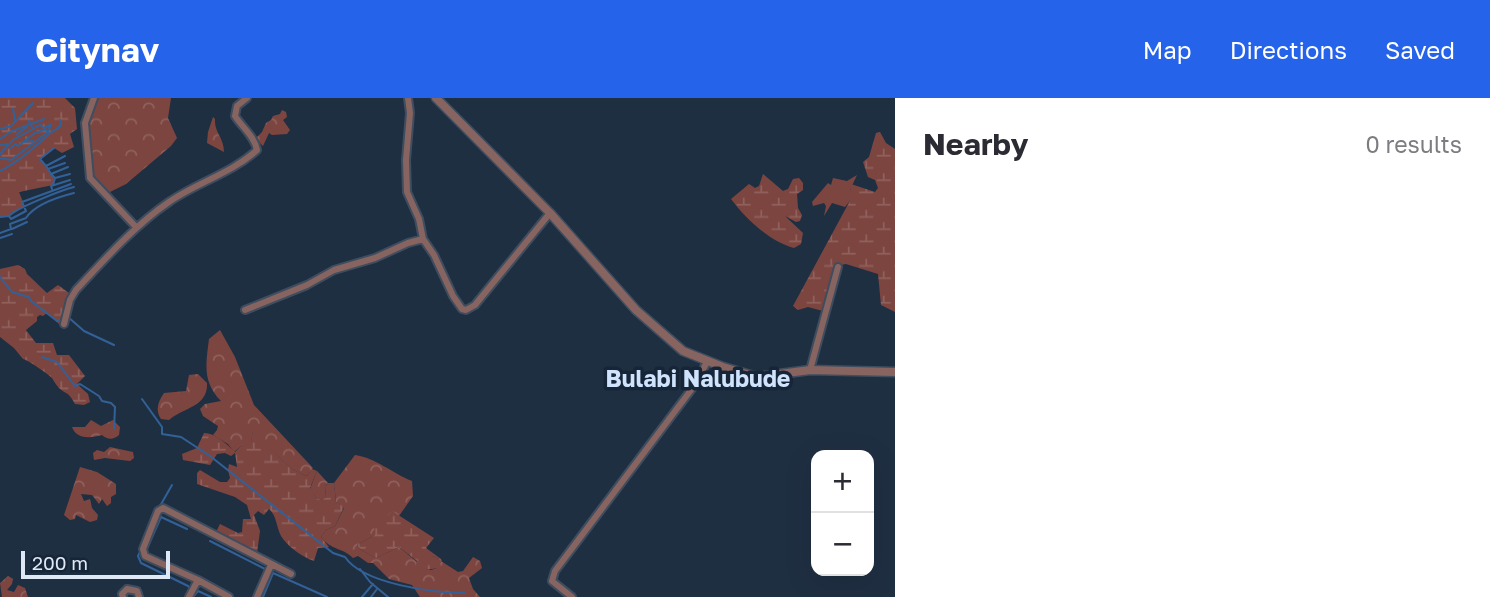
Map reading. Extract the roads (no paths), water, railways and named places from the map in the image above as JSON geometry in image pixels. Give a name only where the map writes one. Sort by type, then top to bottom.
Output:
[{"type":"street","points":[[94,98],[85,123],[90,178],[136,227]]},
{"type":"street","points":[[64,324],[70,300],[76,290],[136,227],[172,199],[215,177],[257,150],[253,138],[234,116],[237,106],[247,98]]},
{"type":"street","points":[[408,98],[411,113],[406,160],[407,192],[419,219],[423,239],[434,254],[453,296],[462,309],[466,310],[475,305],[550,213]]},
{"type":"street","points":[[436,98],[550,213],[607,279],[657,331],[683,351],[707,362],[757,376],[810,370],[895,372]]},
{"type":"street","points":[[245,310],[307,285],[334,270],[375,258],[423,239]]},
{"type":"street","points":[[810,370],[838,267]]},
{"type":"street","points":[[572,597],[552,581],[555,571],[694,386],[707,362]]},
{"type":"street","points":[[229,597],[145,556],[143,549],[158,511],[163,508],[291,574]]},
{"type":"street","points":[[257,597],[271,565]]},
{"type":"street","points":[[190,597],[198,580]]},
{"type":"street","points":[[123,597],[122,594],[127,589],[136,590],[139,597]]},
{"type":"waterway","points":[[0,129],[11,126],[33,103]]},
{"type":"waterway","points":[[13,109],[15,120]]},
{"type":"waterway","points":[[0,139],[10,132],[44,119]]},
{"type":"waterway","points":[[0,171],[19,160],[58,128],[61,125],[60,120]]},
{"type":"waterway","points":[[29,121],[32,127]]},
{"type":"waterway","points":[[0,158],[11,160],[48,132],[51,124]]},
{"type":"waterway","points":[[0,154],[13,140],[40,125],[44,128],[50,125]]},
{"type":"waterway","points":[[18,137],[17,134],[27,127]]},
{"type":"waterway","points":[[10,149],[44,128],[47,131]]},
{"type":"waterway","points":[[22,142],[33,141]]},
{"type":"waterway","points":[[0,145],[8,144]]},
{"type":"waterway","points":[[46,166],[40,159],[54,148]]},
{"type":"waterway","points":[[48,169],[46,166],[65,156]]},
{"type":"waterway","points":[[51,174],[48,169],[65,163]]},
{"type":"waterway","points":[[55,178],[51,174],[68,167]]},
{"type":"waterway","points":[[53,185],[55,178],[70,174]]},
{"type":"waterway","points":[[52,189],[51,186],[70,180]]},
{"type":"waterway","points":[[9,216],[11,219],[26,211],[22,202],[71,184]]},
{"type":"waterway","points":[[0,217],[9,216],[29,204],[74,187]]},
{"type":"waterway","points":[[0,233],[11,229],[10,224],[26,218],[41,205],[74,193]]},
{"type":"waterway","points":[[12,229],[27,222]]},
{"type":"waterway","points":[[0,238],[12,234]]},
{"type":"waterway","points":[[0,277],[12,292],[29,297],[57,321],[64,319]]},
{"type":"waterway","points":[[68,317],[84,331],[114,345]]},
{"type":"waterway","points":[[42,357],[57,362],[75,386],[80,384],[99,396],[102,401],[111,403],[115,407],[114,429]]},
{"type":"waterway","points":[[142,399],[162,427],[162,434],[181,437],[210,456],[333,553],[345,557],[367,574],[418,589],[465,593]]},
{"type":"waterway","points":[[160,506],[172,485]]},
{"type":"waterway","points":[[146,551],[161,517],[187,529]]},
{"type":"waterway","points":[[210,541],[267,570]]},
{"type":"waterway","points":[[141,550],[138,556],[141,563],[191,590]]},
{"type":"waterway","points":[[360,569],[370,582],[388,597]]},
{"type":"waterway","points":[[263,597],[273,573],[327,597]]},
{"type":"waterway","points":[[362,597],[373,584]]},
{"type":"waterway","points":[[371,597],[377,589]]},
{"type":"waterway","points":[[193,597],[198,591],[211,597]]},
{"type":"district","name":"Bulabi Nalubude","points":[[698,379]]}]
